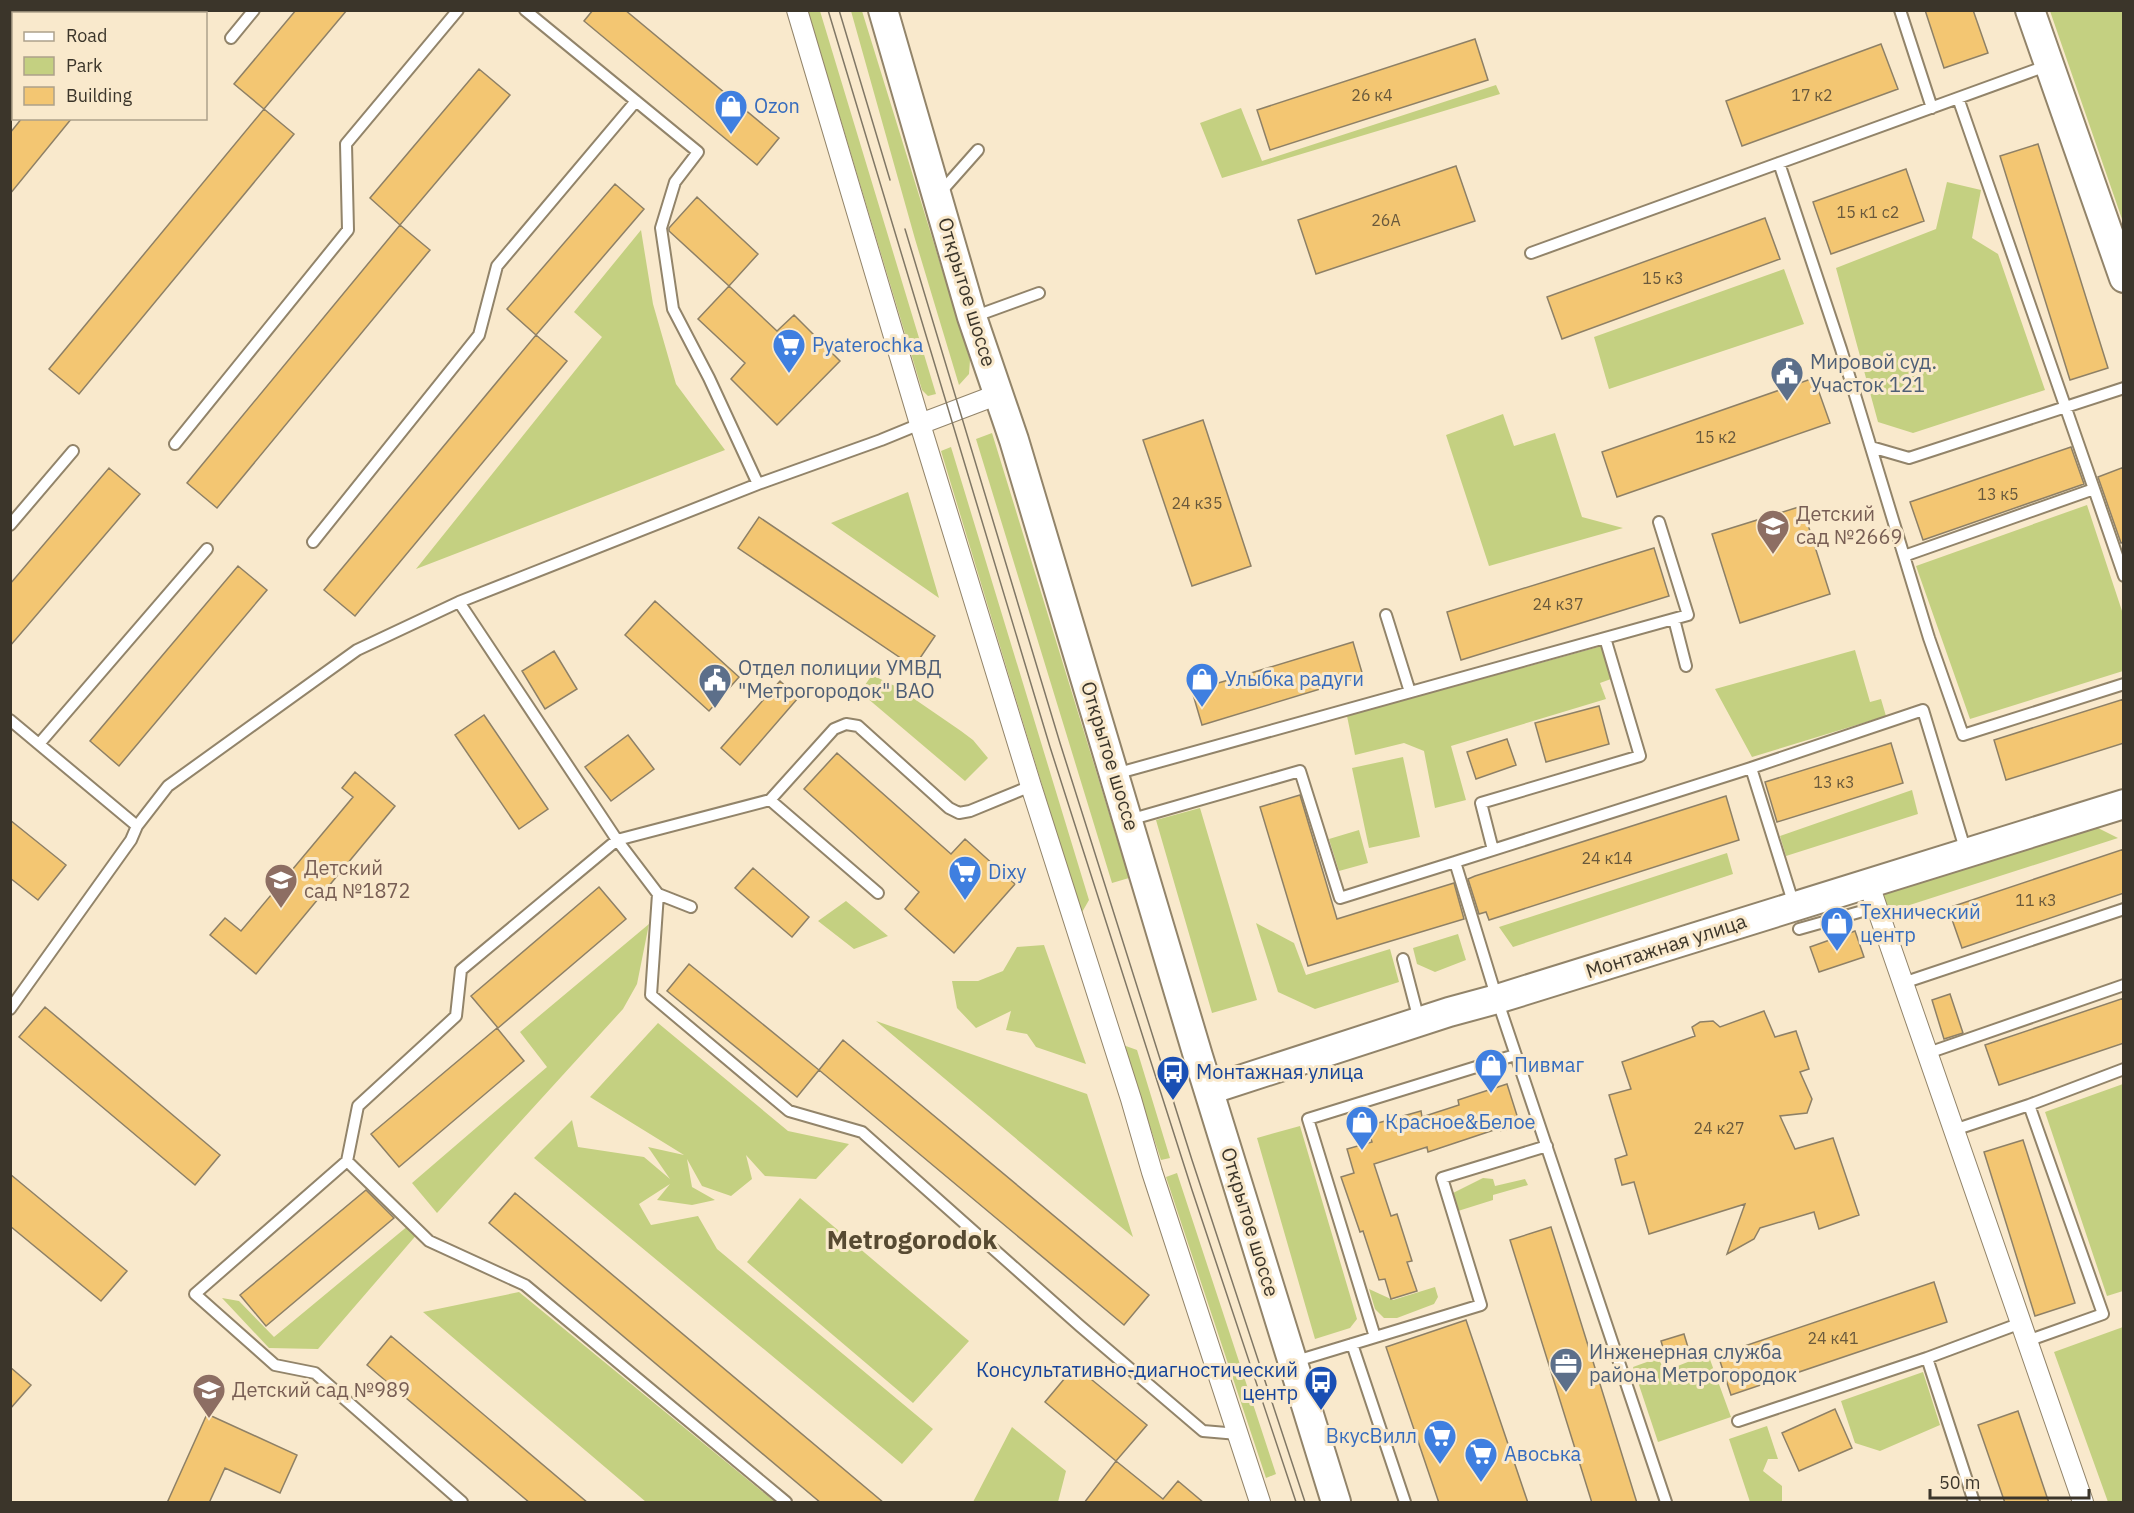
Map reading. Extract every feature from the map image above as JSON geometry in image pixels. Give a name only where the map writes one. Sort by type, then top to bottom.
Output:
[{"type":"street","points":[[797,10],[1031,786],[1260,1503]]},
{"type":"street","name":"Открытое шоссе","points":[[883,10],[972,317],[999,394],[1336,1503]]},
{"type":"street","points":[[2030,10],[2124,278]]},
{"type":"street","points":[[920,424],[999,394]]},
{"type":"street","name":"Монтажная улица","points":[[1209,1089],[1497,999],[1873,894],[1966,852],[2124,804]]},
{"type":"street","points":[[1873,894],[2083,1503]]},
{"type":"lane","points":[[231,38],[254,10]]},
{"type":"lane","points":[[175,444],[348,230],[346,144],[458,10]]},
{"type":"lane","points":[[525,10],[698,152],[675,182],[661,228],[673,309],[758,484]]},
{"type":"lane","points":[[1900,10],[1932,108]]},
{"type":"lane","points":[[1532,253],[2049,64]]},
{"type":"lane","points":[[1958,98],[2124,576]]},
{"type":"lane","points":[[313,542],[479,335],[497,266],[636,101]]},
{"type":"lane","points":[[937,196],[978,150]]},
{"type":"lane","points":[[1779,163],[1841,349],[1929,638],[1963,735],[2124,684]]},
{"type":"lane","points":[[972,317],[1039,293]]},
{"type":"lane","points":[[1871,447],[1909,458],[2124,388]]},
{"type":"lane","points":[[10,1009],[131,840],[137,826],[168,786],[357,650],[459,602],[758,484],[920,424]]},
{"type":"lane","points":[[10,525],[73,451]]},
{"type":"lane","points":[[1904,556],[2094,489]]},
{"type":"lane","points":[[1115,774],[1688,615],[1659,522]]},
{"type":"lane","points":[[39,744],[207,549]]},
{"type":"lane","points":[[459,602],[617,840],[658,894],[691,907]]},
{"type":"lane","points":[[1386,615],[1410,692]]},
{"type":"lane","points":[[1674,619],[1686,666]]},
{"type":"lane","points":[[1493,850],[1481,803],[1640,756],[1605,638]]},
{"type":"lane","points":[[1129,820],[1300,771],[1340,898],[1750,768],[1923,710],[1966,852]]},
{"type":"lane","points":[[10,720],[137,826]]},
{"type":"lane","points":[[462,1503],[315,1373],[275,1365],[195,1294],[347,1161],[358,1106],[456,1016],[461,970],[617,840],[770,800],[834,729],[846,724],[858,726],[949,808],[959,813],[970,811],[1031,786]]},
{"type":"lane","points":[[1750,768],[1797,917]]},
{"type":"lane","points":[[770,800],[878,893]]},
{"type":"lane","points":[[1455,862],[1515,1055],[1666,1503]]},
{"type":"lane","points":[[658,894],[651,995],[789,1111],[862,1132],[1080,1326],[1203,1431],[1238,1434]]},
{"type":"lane","points":[[1903,983],[2124,909]]},
{"type":"lane","points":[[1403,959],[1420,1022]]},
{"type":"lane","points":[[1928,1053],[2124,985]]},
{"type":"lane","points":[[1375,1337],[1308,1119],[1515,1055]]},
{"type":"lane","points":[[1954,1130],[2124,1069]]},
{"type":"lane","points":[[1738,1421],[1928,1358],[2024,1332],[2103,1314],[2029,1105]]},
{"type":"lane","points":[[1293,1362],[1481,1305],[1442,1178],[1547,1146]]},
{"type":"lane","points":[[347,1161],[429,1241],[525,1285],[786,1503]]},
{"type":"lane","points":[[1352,1344],[1405,1503]]},
{"type":"lane","points":[[1928,1358],[1974,1503]]},
{"type":"green space","points":[[808,11],[820,11],[936,394],[928,396],[922,390]]},
{"type":"green space","points":[[851,11],[862,11],[970,360],[969,374],[959,385],[915,239]]},
{"type":"green space","points":[[2050,11],[2123,11],[2123,222]]},
{"type":"green space","points":[[1496,85],[1500,94],[1222,178],[1200,123],[1241,108],[1262,161]]},
{"type":"green space","points":[[1947,182],[1981,190],[1972,238],[1998,254],[2045,390],[1913,433],[1878,422],[1836,268],[1936,229]]},
{"type":"green space","points":[[641,230],[653,304],[676,384],[725,450],[416,569],[602,337],[574,312]]},
{"type":"green space","points":[[1784,269],[1804,324],[1609,389],[1594,337]]},
{"type":"green space","points":[[1503,414],[1514,446],[1555,433],[1582,517],[1623,528],[1489,566],[1446,435]]},
{"type":"green space","points":[[992,433],[1129,878],[1112,883],[976,439]]},
{"type":"green space","points":[[951,447],[1089,900],[1081,914],[941,451]]},
{"type":"green space","points":[[908,492],[939,598],[831,523]]},
{"type":"green space","points":[[2087,505],[2123,614],[2123,671],[1970,719],[1916,566]]},
{"type":"green space","points":[[1602,646],[1611,679],[1600,683],[1606,699],[1451,746],[1466,800],[1435,808],[1424,751],[1404,743],[1355,755],[1347,716]]},
{"type":"green space","points":[[1855,650],[1870,702],[1881,699],[1886,716],[1752,757],[1715,689]]},
{"type":"green space","points":[[872,675],[897,687],[961,731],[973,740],[988,758],[965,781],[860,692]]},
{"type":"green space","points":[[1403,757],[1420,837],[1369,848],[1352,768]]},
{"type":"green space","points":[[1912,790],[1918,814],[1786,856],[1780,836]]},
{"type":"green space","points":[[1200,808],[1257,1000],[1212,1013],[1156,820]]},
{"type":"green space","points":[[2092,825],[2118,838],[1888,912],[1882,890]]},
{"type":"green space","points":[[1359,830],[1368,863],[1339,871],[1329,839]]},
{"type":"green space","points":[[1727,853],[1733,874],[1513,947],[1499,927]]},
{"type":"green space","points":[[846,901],[888,936],[854,949],[818,921]]},
{"type":"green space","points":[[1256,923],[1294,943],[1306,975],[1390,949],[1399,982],[1315,1009],[1278,992]]},
{"type":"green space","points":[[649,924],[637,984],[623,1009],[437,1213],[412,1183],[547,1067],[520,1032]]},
{"type":"green space","points":[[1458,934],[1466,960],[1435,972],[1417,964],[1413,948]]},
{"type":"green space","points":[[1044,945],[1086,1064],[1036,1047],[1027,1034],[1006,1030],[1011,1011],[976,1028],[957,1008],[952,981],[978,981],[1003,971],[1017,947]]},
{"type":"green space","points":[[876,1021],[1087,1094],[1133,1237]]},
{"type":"green space","points":[[658,1023],[788,1131],[849,1144],[816,1179],[765,1176],[746,1155],[752,1179],[731,1196],[702,1186],[687,1159],[692,1187],[715,1200],[692,1205],[657,1200],[670,1184],[639,1204],[651,1225],[698,1216],[717,1249],[933,1429],[902,1464],[534,1158],[572,1120],[578,1147],[644,1157],[670,1179],[648,1147],[684,1155],[590,1097]]},
{"type":"green space","points":[[1123,1045],[1137,1050],[1170,1158],[1161,1160]]},
{"type":"green space","points":[[2123,1084],[2123,1291],[2107,1296],[2045,1112]]},
{"type":"green space","points":[[1300,1126],[1357,1319],[1350,1328],[1315,1339],[1257,1138]]},
{"type":"green space","points":[[1177,1173],[1276,1474],[1266,1478],[1166,1177]]},
{"type":"green space","points":[[1483,1178],[1493,1179],[1495,1186],[1525,1179],[1528,1185],[1493,1195],[1493,1200],[1458,1211],[1451,1194]]},
{"type":"green space","points":[[800,1198],[969,1341],[913,1403],[747,1262]]},
{"type":"green space","points":[[409,1225],[419,1232],[318,1349],[269,1348],[222,1298],[239,1301],[274,1337]]},
{"type":"green space","points":[[1435,1287],[1438,1297],[1434,1304],[1397,1318],[1384,1318],[1375,1309],[1369,1289],[1393,1300]]},
{"type":"green space","points":[[519,1292],[775,1502],[646,1502],[423,1312]]},
{"type":"green space","points":[[2123,1327],[2123,1502],[2108,1502],[2054,1352]]},
{"type":"green space","points":[[1708,1354],[1731,1417],[1658,1442],[1633,1367],[1658,1358],[1665,1371]]},
{"type":"green space","points":[[1923,1372],[1940,1425],[1880,1451],[1855,1443],[1841,1401]]},
{"type":"green space","points":[[1767,1426],[1778,1459],[1768,1459],[1763,1471],[1782,1486],[1782,1502],[1750,1502],[1729,1439]]},
{"type":"green space","points":[[1012,1427],[1066,1471],[1058,1502],[973,1502]]},
{"type":"building","points":[[296,10],[347,10],[264,109],[234,84]]},
{"type":"building","points":[[593,10],[625,10],[779,138],[757,165],[584,21]]},
{"type":"building","points":[[1925,10],[1973,10],[1988,53],[1944,68]]},
{"type":"building","points":[[1475,39],[1488,80],[1270,150],[1257,110]]},
{"type":"building","points":[[1881,44],[1898,89],[1742,146],[1726,101]]},
{"type":"building","points":[[479,69],[510,95],[400,225],[370,198]]},
{"type":"building","points":[[264,109],[294,134],[79,394],[49,369]]},
{"type":"building","points":[[20,120],[70,120],[10,194],[10,133]]},
{"type":"building","points":[[2038,144],[2108,368],[2070,380],[2000,156]]},
{"type":"building","points":[[1456,166],[1475,221],[1316,274],[1298,220]]},
{"type":"building","points":[[1906,169],[1924,221],[1831,254],[1813,202]]},
{"type":"building","points":[[615,184],[644,209],[536,335],[507,309]]},
{"type":"building","points":[[697,197],[758,254],[729,286],[669,231],[669,228]]},
{"type":"building","points":[[1765,218],[1780,259],[1562,339],[1547,297]]},
{"type":"building","points":[[400,225],[430,250],[217,508],[187,483]]},
{"type":"building","points":[[729,286],[777,331],[794,315],[840,361],[777,425],[731,379],[745,363],[698,319]]},
{"type":"building","points":[[536,335],[567,361],[355,616],[324,590]]},
{"type":"building","points":[[1814,378],[1830,423],[1617,497],[1602,452]]},
{"type":"building","points":[[1203,420],[1251,566],[1192,586],[1143,440]]},
{"type":"building","points":[[2071,447],[2084,484],[1923,540],[1910,502]]},
{"type":"building","points":[[2124,467],[2124,542],[2121,543],[2098,477]]},
{"type":"building","points":[[109,468],[140,494],[10,646],[10,584]]},
{"type":"building","points":[[1802,506],[1830,594],[1740,623],[1712,534]]},
{"type":"building","points":[[759,517],[935,636],[914,667],[738,548]]},
{"type":"building","points":[[1654,548],[1669,596],[1461,660],[1447,612]]},
{"type":"building","points":[[238,566],[267,590],[119,766],[90,741]]},
{"type":"building","points":[[655,601],[739,677],[709,711],[625,635]]},
{"type":"building","points":[[1353,642],[1363,676],[1202,725],[1192,691]]},
{"type":"building","points":[[554,651],[577,689],[545,709],[522,671]]},
{"type":"building","points":[[780,681],[798,698],[740,765],[721,748]]},
{"type":"building","points":[[2124,699],[2124,743],[2006,780],[1994,740]]},
{"type":"building","points":[[1599,706],[1609,744],[1546,762],[1535,723]]},
{"type":"building","points":[[484,715],[548,809],[519,829],[455,735]]},
{"type":"building","points":[[628,735],[654,769],[611,801],[585,767]]},
{"type":"building","points":[[1507,739],[1516,765],[1476,779],[1467,752]]},
{"type":"building","points":[[1891,743],[1903,783],[1777,822],[1765,782]]},
{"type":"building","points":[[837,753],[951,854],[965,839],[1015,884],[954,953],[905,909],[919,892],[804,789]]},
{"type":"building","points":[[355,772],[395,806],[256,974],[210,935],[225,918],[241,931],[353,797],[342,788]]},
{"type":"building","points":[[1300,795],[1337,919],[1454,883],[1464,919],[1308,966],[1260,807]]},
{"type":"building","points":[[1726,796],[1739,840],[1489,920],[1486,912],[1479,914],[1468,879]]},
{"type":"building","points":[[10,820],[66,865],[38,900],[10,878]]},
{"type":"building","points":[[2124,849],[2124,893],[1962,948],[1948,908]]},
{"type":"building","points":[[753,868],[809,917],[792,937],[735,888]]},
{"type":"building","points":[[599,887],[626,919],[498,1028],[471,996]]},
{"type":"building","name":"Технический центр","points":[[1855,931],[1864,957],[1819,972],[1810,947]]},
{"type":"building","points":[[689,964],[819,1070],[797,1097],[667,991]]},
{"type":"building","points":[[1950,994],[1963,1033],[1944,1039],[1932,1000]]},
{"type":"building","points":[[2124,998],[2124,1043],[1999,1085],[1985,1045]]},
{"type":"building","points":[[45,1007],[220,1155],[195,1185],[19,1037]]},
{"type":"building","points":[[1764,1011],[1775,1037],[1796,1031],[1809,1069],[1800,1072],[1812,1099],[1807,1113],[1780,1116],[1795,1149],[1833,1138],[1859,1215],[1819,1229],[1814,1212],[1760,1228],[1754,1239],[1727,1254],[1745,1204],[1649,1234],[1634,1182],[1622,1185],[1615,1159],[1627,1155],[1609,1095],[1631,1089],[1622,1062],[1695,1036],[1692,1027],[1700,1022],[1713,1021],[1720,1027]]},
{"type":"building","points":[[497,1028],[524,1061],[399,1167],[371,1134]]},
{"type":"building","points":[[843,1040],[1149,1295],[1124,1325],[819,1070]]},
{"type":"building","points":[[1507,1084],[1520,1125],[1501,1131],[1500,1128],[1428,1152],[1427,1147],[1374,1164],[1391,1216],[1397,1214],[1412,1261],[1407,1262],[1417,1291],[1391,1299],[1385,1279],[1379,1280],[1363,1231],[1360,1232],[1341,1177],[1354,1173],[1347,1149],[1372,1142],[1367,1126],[1421,1111],[1422,1117],[1459,1105],[1458,1100]]},
{"type":"building","points":[[2023,1140],[2075,1303],[2035,1316],[1984,1152]]},
{"type":"building","points":[[10,1174],[127,1271],[101,1301],[10,1226]]},
{"type":"building","points":[[366,1190],[394,1218],[266,1326],[240,1295]]},
{"type":"building","points":[[515,1193],[884,1503],[821,1503],[489,1223]]},
{"type":"building","points":[[1551,1227],[1637,1503],[1592,1503],[1510,1240]]},
{"type":"building","points":[[1934,1282],[1947,1322],[1731,1395],[1718,1355]]},
{"type":"building","points":[[1466,1320],[1528,1503],[1439,1503],[1386,1347]]},
{"type":"building","points":[[1684,1334],[1690,1354],[1667,1361],[1661,1341]]},
{"type":"building","points":[[391,1336],[588,1503],[530,1503],[367,1365]]},
{"type":"building","points":[[1075,1366],[1147,1425],[1116,1461],[1045,1402]]},
{"type":"building","points":[[10,1367],[31,1385],[10,1409]]},
{"type":"building","points":[[1835,1409],[1852,1448],[1799,1471],[1782,1433]]},
{"type":"building","points":[[2018,1411],[2049,1503],[2005,1503],[1978,1425]]},
{"type":"building","points":[[207,1414],[297,1455],[280,1493],[225,1468],[209,1503],[167,1503]]},
{"type":"building","points":[[1116,1461],[1163,1499],[1178,1481],[1204,1503],[1084,1503]]},
{"type":"tram line","points":[[828,10],[1050,747],[1192,1190],[1296,1502]]},
{"type":"tram line","points":[[839,10],[890,180]]},
{"type":"tram line","points":[[905,229],[1060,743],[1192,1160],[1305,1502]]},
{"type":"place","name":"Ozon","points":[[731,135]]},
{"type":"place","name":"Pyaterochka","points":[[789,374]]},
{"type":"place","name":"Мировой суд. Участок 121","points":[[1787,402]]},
{"type":"place","name":"Детский сад №2669","points":[[1773,555]]},
{"type":"place","name":"Улыбка радуги","points":[[1202,708]]},
{"type":"place","name":"Отдел полиции УМВД \"Метрогородок\" ВАО","points":[[715,709]]},
{"type":"place","name":"Dixy","points":[[965,901]]},
{"type":"place","name":"Детский сад №1872","points":[[281,909]]},
{"type":"place","name":"Технический центр","points":[[1837,952]]},
{"type":"place","name":"Пивмаг","points":[[1491,1094]]},
{"type":"place","name":"Монтажная улица","points":[[1173,1101]]},
{"type":"place","name":"Красное&Белое","points":[[1362,1151]]},
{"type":"place","name":"Инженерная служба района Метрогородок","points":[[1566,1393]]},
{"type":"place","name":"Консультативно-диагностический центр","points":[[1321,1411]]},
{"type":"place","name":"Детский сад №989","points":[[209,1419]]},
{"type":"place","name":"ВкусВилл","points":[[1440,1465]]},
{"type":"place","name":"Авоська","points":[[1481,1483]]},
{"type":"district","name":"Metrogorodok","points":[[912,1240]]}]
